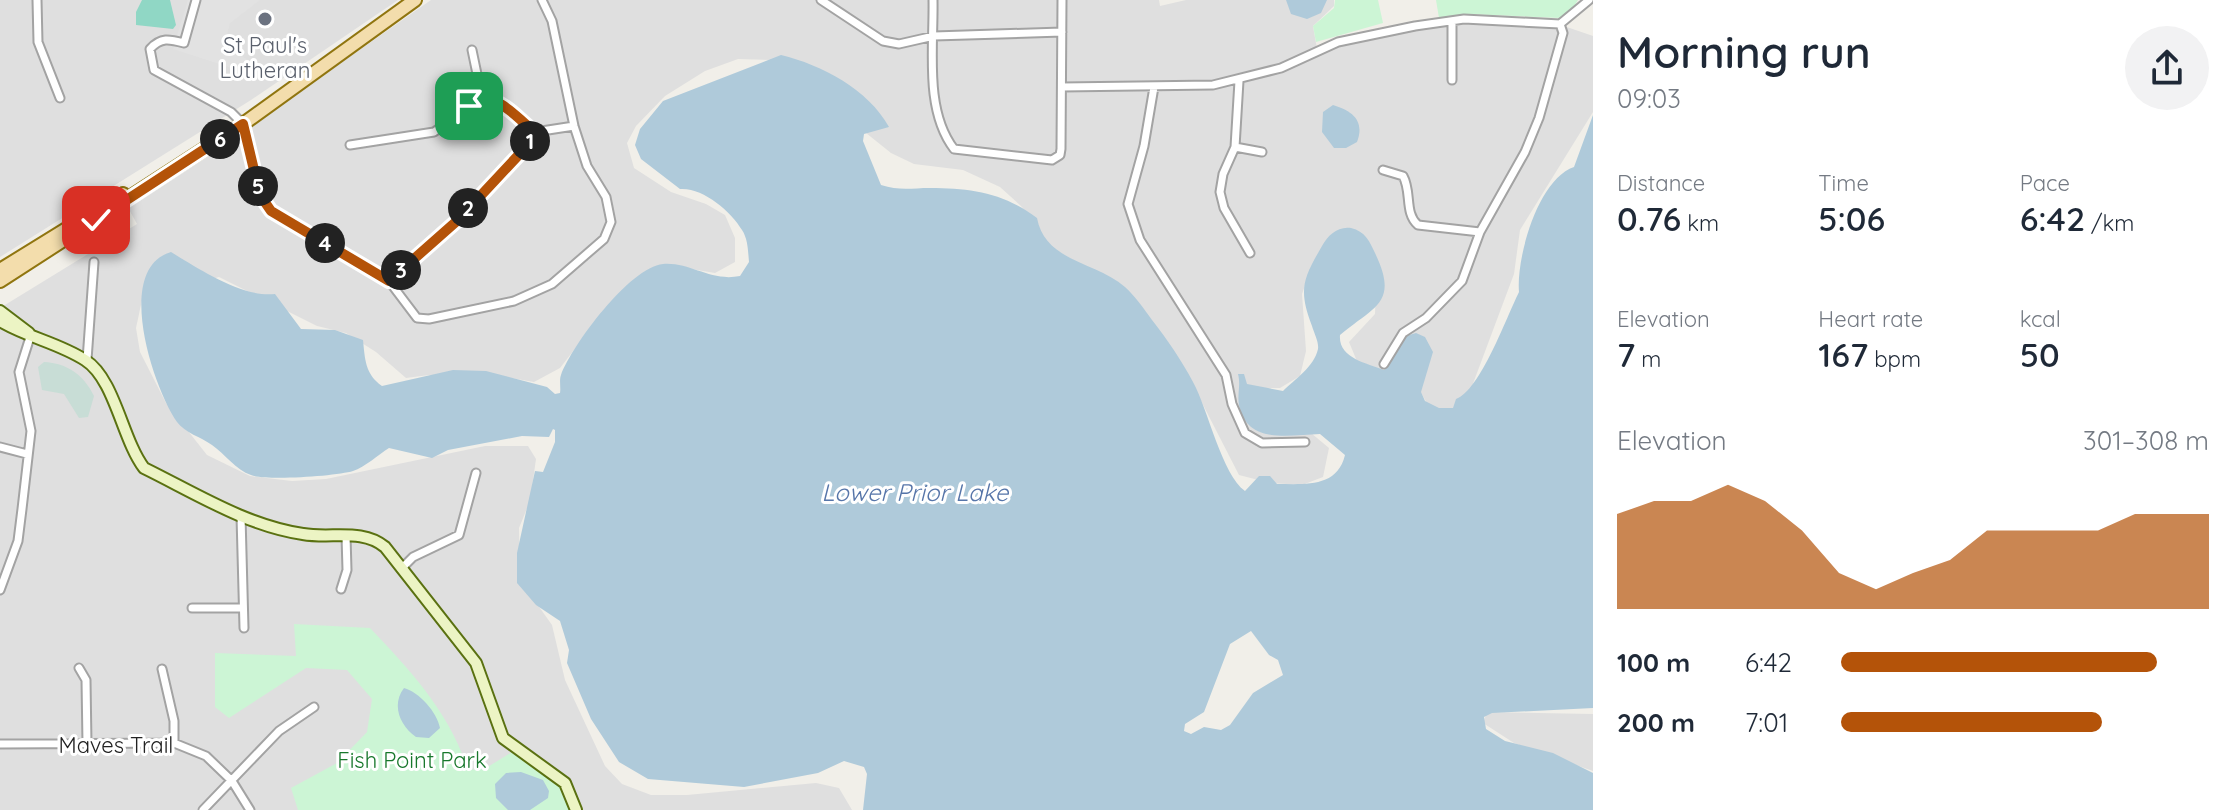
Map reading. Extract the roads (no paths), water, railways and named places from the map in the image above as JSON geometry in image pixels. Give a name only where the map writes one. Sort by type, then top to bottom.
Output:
[{"type":"main road","points":[[0,281],[243,124],[415,0]]},
{"type":"main road","points":[[0,270],[136,186],[182,162]]},
{"type":"street","points":[[37,0],[38,42],[60,98]]},
{"type":"street","points":[[196,0],[184,43],[168,39],[157,41],[150,49],[149,58],[154,70],[231,112],[243,124],[260,195],[271,211],[389,281],[417,318],[429,319],[514,301],[552,284],[604,239],[611,222],[606,197],[587,166],[574,126],[552,21],[542,0]]},
{"type":"street","points":[[821,0],[883,41],[899,44],[934,36],[1062,32]]},
{"type":"street","points":[[933,0],[935,105],[947,139],[954,149],[1052,160],[1060,155],[1062,0]]},
{"type":"street","points":[[1062,87],[1154,87],[1239,81],[1281,68],[1338,42],[1452,21],[1560,24],[1589,0]]},
{"type":"street","points":[[1452,21],[1452,80]]},
{"type":"street","points":[[1384,364],[1403,333],[1426,318],[1462,281],[1480,232],[1525,152],[1539,118],[1563,33],[1560,24]]},
{"type":"street","points":[[472,50],[482,98]]},
{"type":"street","points":[[1239,81],[1235,147],[1223,174],[1220,192],[1224,208],[1250,253]]},
{"type":"street","points":[[1154,87],[1144,146],[1128,204],[1140,240],[1226,375],[1232,404],[1245,433],[1262,443],[1305,442]]},
{"type":"street","points":[[350,145],[434,132],[482,98],[497,99],[535,132],[574,126]]},
{"type":"street","points":[[389,281],[458,220],[528,145],[535,132]]},
{"type":"street","points":[[1235,147],[1262,152]]},
{"type":"street","points":[[1383,170],[1403,176],[1409,187],[1412,220],[1418,225],[1480,232]]},
{"type":"street","points":[[87,360],[94,262]]},
{"type":"street","points":[[0,311],[22,324],[31,334]]},
{"type":"street","points":[[0,321],[87,360],[104,383],[135,456],[144,468],[241,516],[304,535],[373,537],[476,663],[503,738],[565,783],[571,791],[576,810]]},
{"type":"street","points":[[0,590],[18,541],[31,431],[19,372],[31,334]]},
{"type":"street","points":[[0,447],[27,454]]},
{"type":"street","points":[[401,569],[413,557],[459,535],[476,473]]},
{"type":"street","points":[[241,516],[244,628]]},
{"type":"street","points":[[341,589],[347,570],[346,536]]},
{"type":"street","points":[[192,608],[243,608]]},
{"type":"street","points":[[79,668],[86,680],[87,744]]},
{"type":"street","points":[[162,669],[174,721],[174,743]]},
{"type":"street","points":[[203,810],[279,731],[314,707]]},
{"type":"street","name":"Maves Trail","points":[[0,744],[174,743],[206,756],[232,781],[250,810]]},
{"type":"water","points":[[1286,0],[1327,0],[1321,13],[1307,19],[1291,14]]},
{"type":"water","name":"Lower Prior Lake","points":[[781,55],[812,65],[842,80],[869,101],[889,127],[864,134],[863,141],[881,185],[900,189],[973,191],[1012,203],[1037,218],[1042,233],[1061,253],[1114,279],[1129,291],[1189,374],[1229,471],[1245,491],[1259,476],[1270,476],[1277,484],[1327,479],[1341,466],[1345,455],[1320,434],[1283,436],[1260,432],[1244,418],[1239,405],[1238,374],[1244,374],[1247,384],[1283,391],[1316,355],[1318,343],[1304,293],[1310,267],[1327,238],[1342,228],[1360,232],[1373,249],[1385,283],[1380,302],[1340,335],[1344,349],[1354,358],[1384,370],[1406,336],[1416,333],[1425,337],[1433,352],[1421,392],[1425,401],[1439,408],[1453,408],[1456,399],[1474,382],[1492,352],[1519,292],[1521,260],[1532,221],[1550,187],[1561,174],[1574,167],[1593,115],[1593,708],[1492,713],[1484,717],[1486,729],[1505,741],[1553,753],[1593,773],[1593,810],[863,810],[867,774],[864,767],[844,761],[818,773],[744,787],[648,779],[619,762],[591,719],[567,663],[569,650],[560,621],[536,605],[517,583],[517,553],[535,471],[543,472],[555,442],[555,430],[549,437],[522,436],[448,450],[432,458],[389,448],[353,471],[271,478],[246,473],[177,422],[158,384],[150,358],[141,305],[144,281],[154,263],[171,252],[235,287],[249,292],[275,294],[301,329],[335,330],[363,340],[369,371],[382,386],[453,370],[486,371],[547,387],[555,394],[560,393],[560,377],[589,327],[619,293],[650,268],[673,264],[719,276],[740,276],[749,262],[745,237],[737,223],[706,196],[680,189],[641,159],[635,145],[640,129],[663,101]],"holes":[[[1251,631],[1269,655],[1278,660],[1283,675],[1253,693],[1230,725],[1221,730],[1204,727],[1191,734],[1184,731],[1185,724],[1204,712],[1230,644]]]},
{"type":"water","points":[[1333,105],[1346,110],[1358,123],[1357,142],[1346,148],[1334,148],[1322,132],[1323,112]]},
{"type":"water","points":[[404,688],[421,698],[435,716],[440,728],[429,738],[416,737],[399,715],[398,701]]},
{"type":"water","points":[[521,772],[543,780],[549,791],[548,798],[530,810],[508,810],[496,798],[495,784],[506,773]]},
{"type":"place","name":"St Paul's Lutheran","points":[[265,19]]},
{"type":"park label","name":"Fish Point Park","points":[[412,760]]}]
